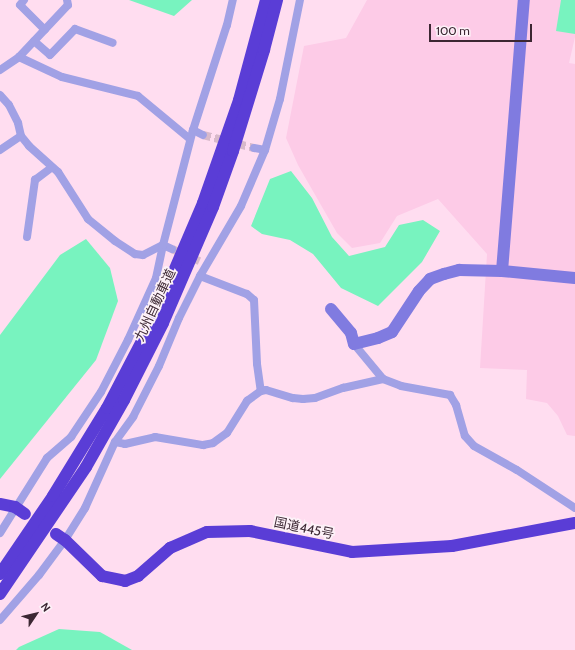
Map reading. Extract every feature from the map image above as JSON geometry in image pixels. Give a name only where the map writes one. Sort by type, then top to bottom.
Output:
[{"type":"highway","name":"九州自動車道","points":[[0,574],[53,496],[98,422],[154,318],[203,203],[239,100],[266,0]]},
{"type":"highway","name":"九州自動車道","points":[[0,594],[86,466],[124,400],[163,323],[210,214],[233,151],[264,50],[277,0]]},
{"type":"highway","points":[[0,504],[15,507],[26,514]]},
{"type":"highway","name":"国道445号","points":[[61,537],[102,576],[125,581],[138,576],[170,548],[207,532],[250,531],[352,552],[452,546],[575,523]]},
{"type":"street","points":[[0,70],[19,57],[45,30],[68,5],[67,0]]},
{"type":"street","points":[[0,534],[15,507],[47,458],[71,437],[101,392],[128,340],[156,278],[190,139],[227,25],[233,0]]},
{"type":"street","points":[[0,620],[39,575],[61,537],[85,508],[115,442],[133,417],[149,385],[200,276],[203,263],[241,206],[265,150],[280,99],[300,0]]},
{"type":"street","points":[[502,271],[524,0]]},
{"type":"street","points":[[20,2],[45,30]]},
{"type":"street","points":[[34,41],[50,55],[75,29],[113,42]]},
{"type":"street","points":[[19,57],[62,77],[138,96],[190,139]]},
{"type":"street","points":[[0,95],[12,111],[18,123],[21,136],[29,146],[58,172],[88,219],[115,241],[136,254],[143,256],[163,245]]},
{"type":"street","points":[[193,130],[203,135]]},
{"type":"street","points":[[0,150],[21,136]]},
{"type":"street","points":[[254,148],[265,150]]},
{"type":"street","points":[[27,237],[35,180],[52,167]]},
{"type":"street","points":[[163,245],[172,249]]},
{"type":"street","points":[[354,344],[378,338],[392,332],[430,279],[459,270],[502,271],[575,278]]},
{"type":"street","points":[[200,276],[247,294],[254,300],[257,364],[261,391]]},
{"type":"street","points":[[331,309],[351,334],[354,344],[383,379],[401,386],[450,395],[456,405],[465,436],[474,446],[517,470],[575,508]]},
{"type":"street","points":[[115,442],[125,444],[155,437],[203,446],[213,443],[227,433],[247,400],[261,391],[266,390],[293,398],[309,398],[343,388],[383,379]]},
{"type":"shaded area","points":[[367,0],[575,0],[575,37],[569,63],[575,64],[575,436],[567,435],[558,416],[547,403],[526,399],[527,370],[480,368],[487,254],[438,199],[397,216],[380,243],[352,248],[337,233],[298,165],[286,138],[304,46],[346,38]]},
{"type":"green space","points":[[129,0],[192,0],[174,16]]},
{"type":"green space","points":[[561,0],[575,0],[575,34],[556,31]]},
{"type":"green space","points":[[291,171],[312,198],[332,237],[349,256],[385,247],[399,225],[423,220],[440,231],[422,262],[378,306],[341,288],[313,254],[290,240],[262,234],[251,226],[270,179]]},
{"type":"green space","points":[[86,239],[110,268],[118,301],[96,360],[0,479],[0,335],[60,255]]},
{"type":"green space","points":[[59,629],[100,632],[132,650],[16,650],[19,647]]},
{"type":"tunnel","points":[[203,135],[254,148]]},
{"type":"tunnel","points":[[172,249],[199,261]]}]
